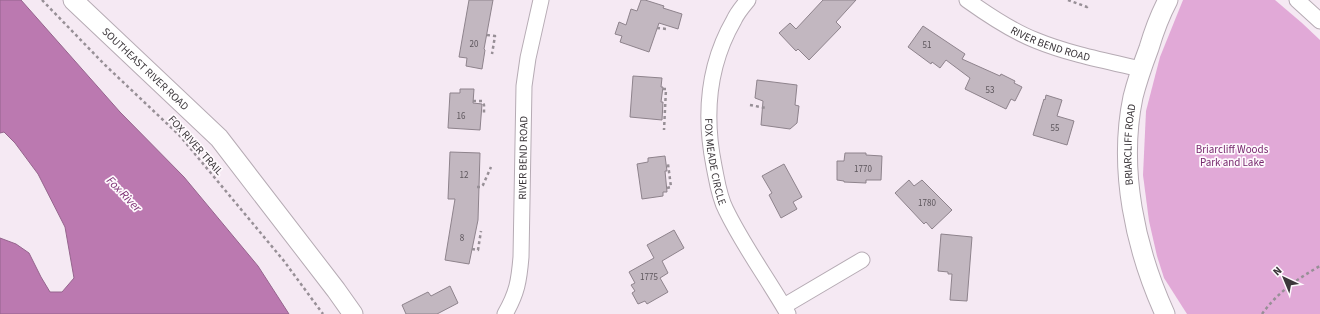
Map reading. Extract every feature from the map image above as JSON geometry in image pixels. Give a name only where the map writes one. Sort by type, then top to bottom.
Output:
[{"type":"street","name":"SOUTHEAST RIVER ROAD","points":[[73,0],[219,138],[353,314]]},
{"type":"street","name":"RIVER BEND ROAD","points":[[505,314],[514,298],[519,278],[521,257],[524,86],[528,58],[541,0]]},
{"type":"street","name":"FOX MEADE CIRCLE","points":[[748,0],[734,19],[721,47],[714,69],[710,93],[709,134],[718,186],[725,209],[755,262],[786,310]]},
{"type":"street","name":"RIVER BEND ROAD","points":[[967,0],[986,13],[1035,40],[1067,51],[1141,69]]},
{"type":"street","name":"BRIARCLIFF ROAD","points":[[1165,314],[1143,258],[1137,232],[1130,188],[1128,141],[1133,98],[1141,69],[1160,15],[1168,0]]},
{"type":"street","points":[[1297,0],[1320,21]]},
{"type":"street","points":[[786,310],[862,260]]},
{"type":"path","name":"FOX RIVER TRAIL","points":[[42,0],[105,65],[180,136],[284,261],[323,314]]},
{"type":"path","points":[[1068,0],[1087,7],[1089,4]]},
{"type":"path","points":[[657,28],[668,29]]},
{"type":"path","points":[[487,34],[495,36],[492,54]]},
{"type":"path","points":[[663,89],[666,89],[664,130]]},
{"type":"path","points":[[473,101],[482,101],[484,105],[484,113]]},
{"type":"path","points":[[750,105],[766,108]]},
{"type":"path","points":[[667,188],[671,187],[668,164]]},
{"type":"path","points":[[477,186],[483,186],[491,167]]},
{"type":"path","points":[[472,249],[478,250],[481,231]]},
{"type":"path","points":[[1262,314],[1281,291],[1320,266]]},
{"type":"green space","name":"Briarcliff Woods Park and Lake","points":[[1183,0],[1275,0],[1320,40],[1320,314],[1187,314],[1164,278],[1149,221],[1143,175],[1146,111],[1160,57]]},
{"type":"water","name":"Fox River","points":[[0,0],[21,0],[120,112],[184,177],[258,266],[289,314],[0,314],[0,238],[16,244],[29,253],[50,292],[62,292],[74,278],[65,227],[38,174],[15,143],[4,132],[0,133]]},
{"type":"building","points":[[469,0],[493,0],[482,69],[466,66],[467,58],[459,57]]},
{"type":"building","points":[[641,0],[664,6],[663,8],[682,14],[678,29],[659,23],[649,52],[620,42],[622,36],[615,34],[619,22],[626,25],[631,9],[637,11]]},
{"type":"building","points":[[823,0],[856,0],[836,22],[841,27],[809,60],[798,49],[796,51],[779,33],[790,23],[796,29]]},
{"type":"building","points":[[923,26],[965,54],[962,59],[1015,81],[1014,83],[1022,87],[1015,101],[1011,99],[1006,109],[965,89],[970,78],[946,60],[940,68],[932,62],[931,64],[908,47]]},
{"type":"building","points":[[633,76],[662,78],[662,120],[630,117]]},
{"type":"building","points":[[757,80],[797,85],[795,105],[799,106],[797,123],[790,129],[761,125],[763,101],[755,98]]},
{"type":"building","points":[[460,89],[474,89],[473,103],[482,104],[480,130],[448,128],[450,93],[460,93]]},
{"type":"building","points":[[1046,95],[1062,100],[1057,116],[1074,121],[1067,145],[1033,135]]},
{"type":"building","points":[[450,152],[480,153],[478,220],[469,264],[445,260],[455,199],[448,199]]},
{"type":"building","points":[[845,153],[866,153],[866,155],[882,156],[881,180],[866,180],[866,183],[844,182],[837,180],[837,161],[844,161]]},
{"type":"building","points":[[665,156],[667,192],[663,192],[663,196],[642,199],[637,164],[648,162],[648,158]]},
{"type":"building","points":[[784,164],[802,197],[793,202],[797,209],[781,218],[769,195],[772,193],[762,176]]},
{"type":"building","points":[[909,180],[914,186],[922,180],[952,210],[932,229],[926,222],[924,224],[895,193]]},
{"type":"building","points":[[674,230],[684,248],[662,261],[668,273],[660,278],[668,292],[647,304],[645,301],[638,304],[632,293],[635,291],[631,285],[635,283],[629,272],[654,258],[647,245]]},
{"type":"building","points":[[941,234],[972,237],[967,301],[950,300],[952,274],[938,271]]},
{"type":"building","points":[[450,286],[458,303],[437,314],[406,314],[402,305],[428,292],[431,296]]}]
